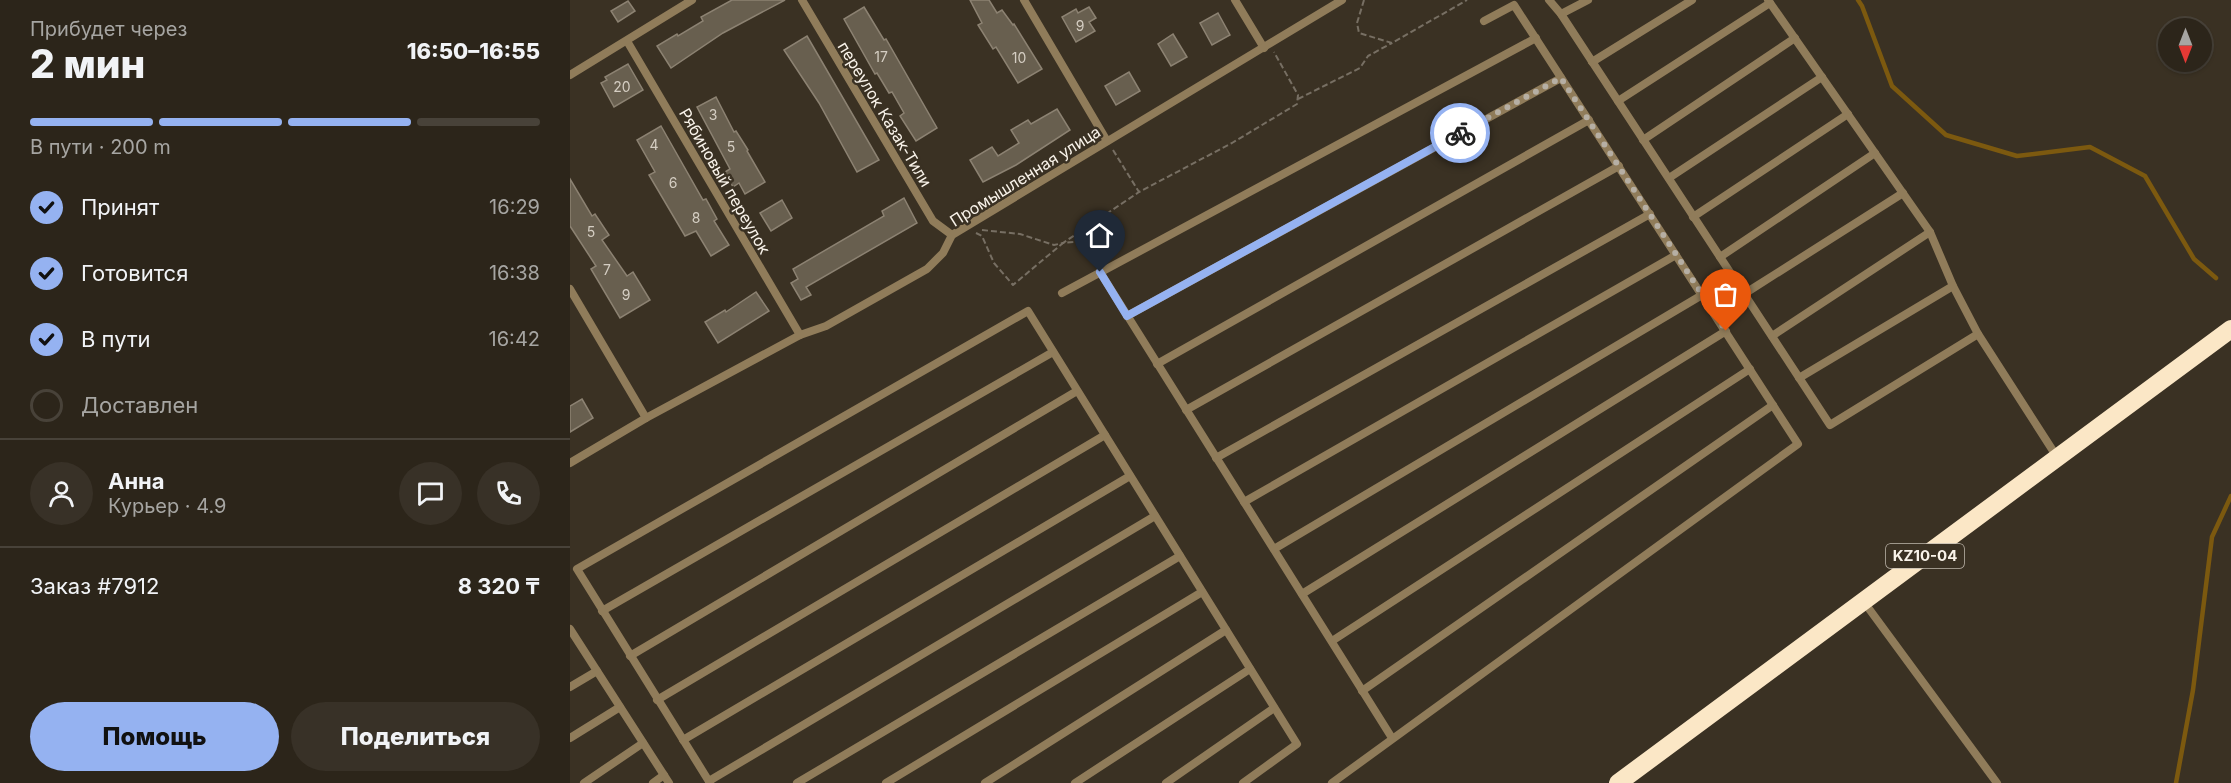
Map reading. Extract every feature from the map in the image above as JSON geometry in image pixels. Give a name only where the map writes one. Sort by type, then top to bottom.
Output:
[{"type":"highway","name":"KZ10-04","points":[[1618,783],[2231,329]]},
{"type":"lane","points":[[570,75],[692,0]]},
{"type":"lane","name":"переулок Казак-Тили","points":[[802,0],[933,221],[952,235]]},
{"type":"lane","points":[[1024,0],[1107,141]]},
{"type":"lane","points":[[1235,0],[1267,46]]},
{"type":"lane","name":"Промышленная улица","points":[[570,463],[646,418],[800,335],[826,326],[927,269],[943,253],[952,235],[1342,0]]},
{"type":"lane","points":[[1549,0],[1561,14],[1830,425],[1978,334]]},
{"type":"lane","points":[[1561,14],[1588,0]]},
{"type":"lane","points":[[1592,62],[1692,0]]},
{"type":"lane","points":[[1618,101],[1769,1],[1930,232],[1953,286],[1978,334],[2057,457]]},
{"type":"lane","points":[[1332,783],[1798,444],[1514,5],[1484,21]]},
{"type":"lane","points":[[1062,293],[1536,38]]},
{"type":"lane","points":[[1643,140],[1795,39]]},
{"type":"lane","name":"Рябиновый переулок","points":[[627,41],[800,335]]},
{"type":"lane","points":[[1127,316],[1561,78]]},
{"type":"lane","points":[[1669,178],[1822,78]]},
{"type":"lane","points":[[1693,216],[1848,114]]},
{"type":"lane","points":[[1157,364],[1589,120]]},
{"type":"lane","points":[[1720,257],[1875,153]]},
{"type":"lane","points":[[1186,410],[1618,166]]},
{"type":"lane","points":[[1744,294],[1903,193]]},
{"type":"lane","points":[[1216,458],[1650,214]]},
{"type":"lane","points":[[1772,336],[1930,232]]},
{"type":"lane","points":[[1244,502],[1676,255]]},
{"type":"lane","points":[[1100,272],[1392,738]]},
{"type":"lane","points":[[1799,378],[1953,286]]},
{"type":"lane","points":[[570,289],[646,418]]},
{"type":"lane","points":[[1274,549],[1702,295]]},
{"type":"lane","points":[[1155,516],[710,782],[577,569],[1028,311],[1297,744],[1243,783]]},
{"type":"lane","points":[[1302,594],[1726,331]]},
{"type":"lane","points":[[602,611],[1053,352]]},
{"type":"lane","points":[[1332,641],[1750,369]]},
{"type":"lane","points":[[630,656],[1077,391]]},
{"type":"lane","points":[[1362,691],[1773,405]]},
{"type":"lane","points":[[657,700],[1105,435]]},
{"type":"lane","points":[[683,740],[1130,476]]},
{"type":"lane","points":[[797,783],[1180,556]]},
{"type":"lane","points":[[886,783],[1202,592]]},
{"type":"lane","points":[[1864,602],[1997,783]]},
{"type":"lane","points":[[570,630],[669,783]]},
{"type":"lane","points":[[985,783],[1226,630]]},
{"type":"lane","points":[[1075,783],[1250,669]]},
{"type":"lane","points":[[570,687],[597,671]]},
{"type":"lane","points":[[570,738],[620,707]]},
{"type":"lane","points":[[1166,783],[1274,708]]},
{"type":"lane","points":[[584,783],[643,743]]},
{"type":"lane","points":[[653,783],[664,775]]},
{"type":"path","points":[[1364,0],[1357,22],[1359,33],[1392,43]]},
{"type":"path","points":[[1298,100],[1360,68],[1368,56],[1467,0]]},
{"type":"path","points":[[975,232],[982,236],[994,264],[1013,285],[1063,243],[1138,192],[1232,143],[1297,104],[1298,95],[1267,46]]},
{"type":"path","points":[[1107,141],[1138,192]]},
{"type":"path","points":[[968,229],[1020,234],[1054,245],[1094,240]]},
{"type":"building","points":[[732,0],[785,0],[723,33],[671,68],[657,46],[703,21],[701,17]]},
{"type":"building","points":[[970,0],[989,0],[997,13],[1002,10],[1014,24],[1042,69],[1018,83],[996,47],[993,49],[978,25],[982,23]]},
{"type":"building","points":[[628,1],[635,11],[618,22],[611,11]]},
{"type":"building","points":[[864,7],[884,40],[886,39],[937,128],[916,141],[900,116],[904,113],[892,92],[889,93],[877,73],[875,74],[844,19]]},
{"type":"building","points":[[1089,7],[1096,18],[1089,22],[1095,31],[1076,42],[1062,17],[1076,9],[1078,13]]},
{"type":"building","points":[[1218,13],[1230,35],[1212,45],[1200,23]]},
{"type":"building","points":[[1173,34],[1187,57],[1171,66],[1158,44]]},
{"type":"building","points":[[807,36],[879,160],[857,172],[819,103],[784,50]]},
{"type":"building","points":[[628,64],[643,90],[614,107],[601,83],[607,80],[605,77]]},
{"type":"building","points":[[1129,72],[1140,91],[1116,105],[1105,86]]},
{"type":"building","points":[[716,97],[734,132],[736,131],[748,150],[765,182],[745,194],[739,183],[733,187],[725,172],[730,169],[697,107]]},
{"type":"building","points":[[1057,109],[1070,130],[1016,165],[983,182],[970,160],[992,147],[998,156],[1019,143],[1011,130],[1028,120],[1031,124]]},
{"type":"building","points":[[661,126],[703,200],[706,199],[717,219],[714,221],[729,245],[711,256],[696,231],[685,236],[649,175],[655,172],[637,140]]},
{"type":"building","points":[[570,179],[592,216],[595,214],[609,235],[602,240],[627,276],[633,272],[650,300],[620,318],[591,269],[596,266],[570,226]]},
{"type":"building","points":[[904,198],[917,223],[806,287],[811,295],[801,300],[791,283],[798,279],[793,269],[884,216],[882,211]]},
{"type":"building","points":[[782,200],[792,218],[771,231],[760,213]]},
{"type":"building","points":[[756,292],[769,311],[718,343],[705,322],[725,310],[726,312]]},
{"type":"building","points":[[582,399],[593,418],[570,432],[570,406]]},
{"type":"waterway","points":[[1858,0],[1892,86],[1946,135],[2017,156],[2090,147],[2145,176],[2194,259],[2216,278]]},
{"type":"waterway","points":[[2176,783],[2193,690],[2212,537],[2231,496]]},
{"type":"way so far","points":[[1460,133],[1561,78],[1726,331]]},
{"type":"route","points":[[1100,272],[1127,316],[1460,133]]}]
